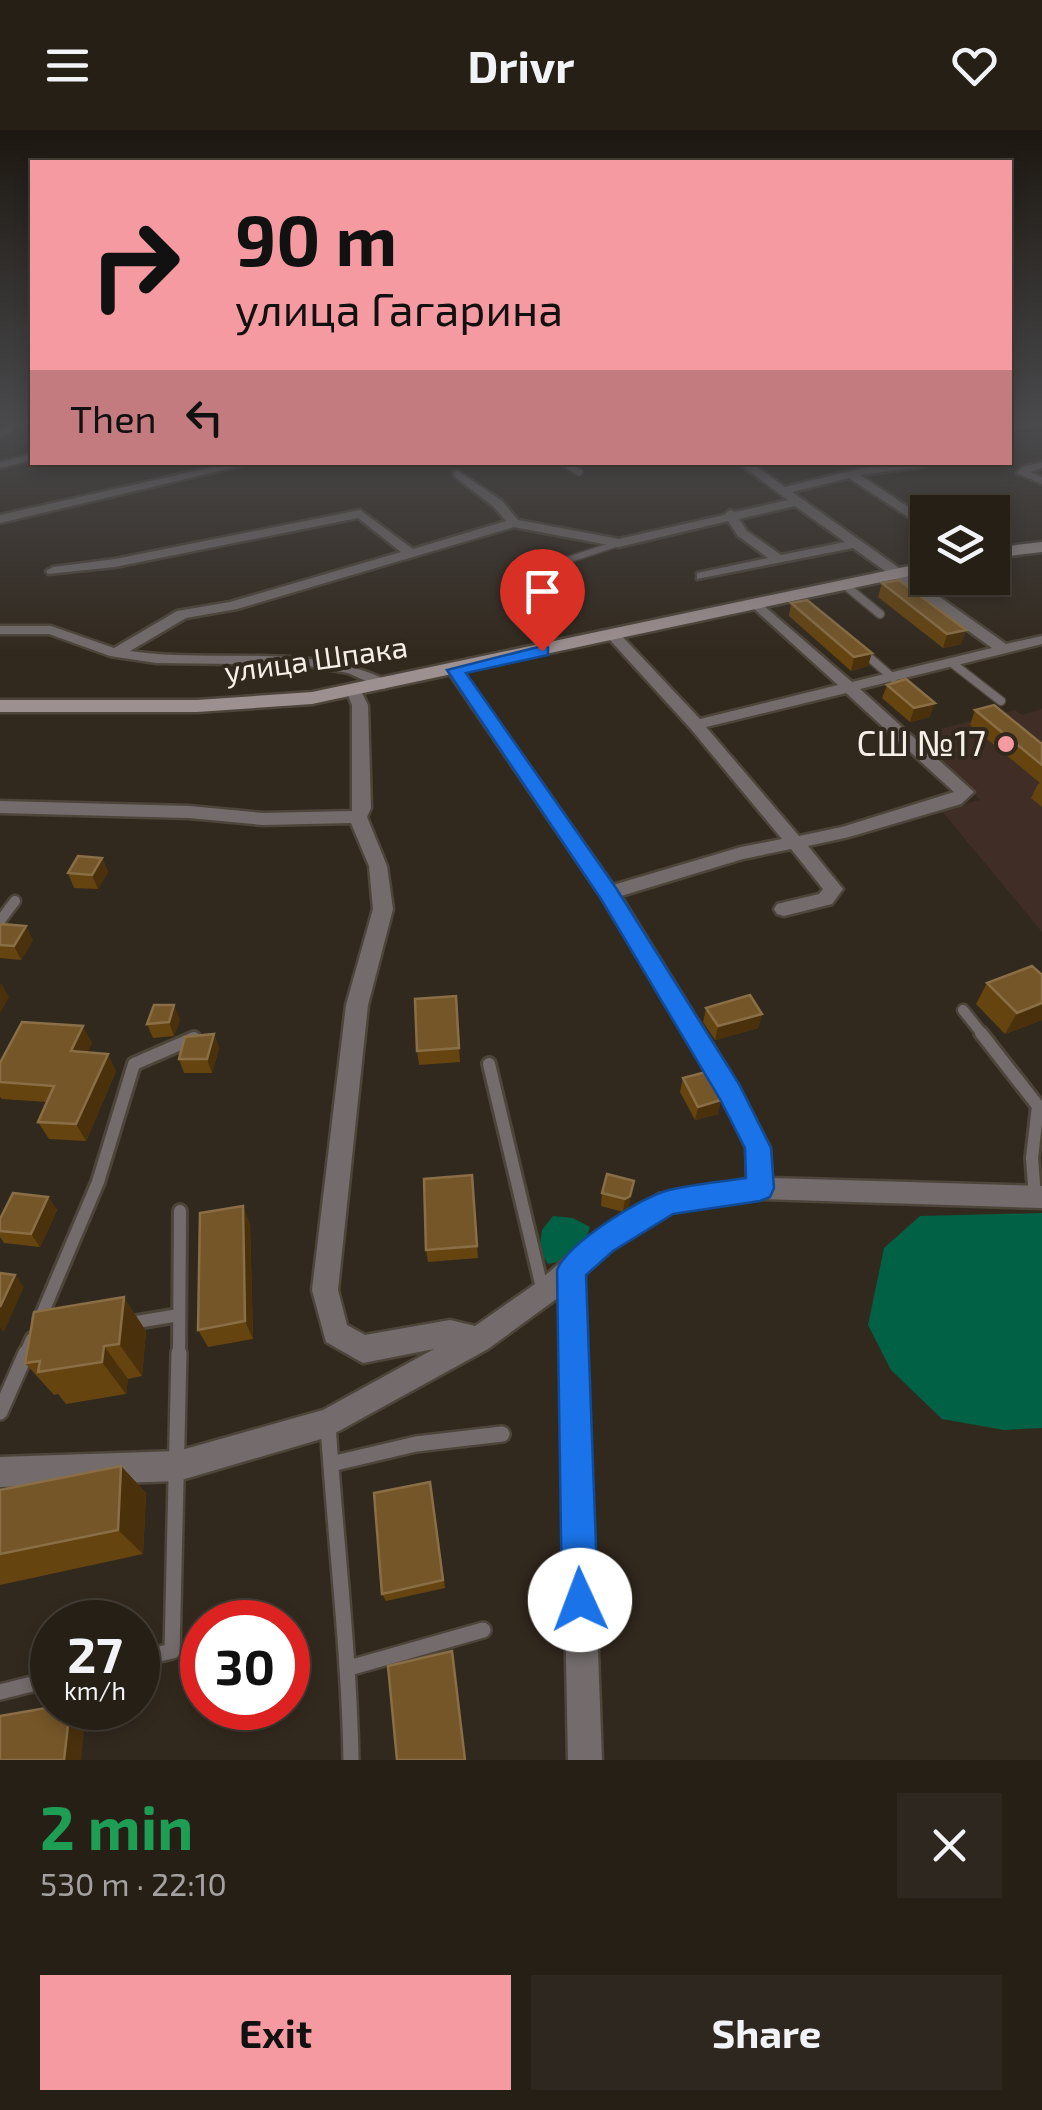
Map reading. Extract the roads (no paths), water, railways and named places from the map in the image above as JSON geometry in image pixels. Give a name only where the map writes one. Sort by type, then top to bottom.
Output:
[{"type":"street","points":[[0,519],[88,499]]},
{"type":"street","points":[[491,499],[514,524]]},
{"type":"street","points":[[791,499],[1004,650]]},
{"type":"street","points":[[888,499],[910,514]]},
{"type":"street","points":[[115,653],[182,614],[232,606],[514,524],[619,543],[730,514],[796,502]]},
{"type":"street","points":[[54,571],[115,563],[360,514],[410,554]]},
{"type":"street","points":[[730,514],[742,533],[776,558]]},
{"type":"street","points":[[702,576],[856,543]]},
{"type":"street","points":[[1010,551],[1042,548]]},
{"type":"street","name":"улица Шпака","points":[[0,706],[274,702],[455,670],[756,604],[801,601],[910,571]]},
{"type":"street","points":[[609,894],[741,853],[842,833],[955,800],[965,792],[756,604]]},
{"type":"street","points":[[0,630],[50,630],[115,653],[204,662],[303,662],[352,670],[384,684]]},
{"type":"street","points":[[614,636],[696,725],[834,888],[825,899],[784,909]]},
{"type":"street","points":[[696,725],[1042,640]]},
{"type":"street","points":[[455,670],[609,894],[730,1092],[758,1148],[760,1188]]},
{"type":"street","points":[[354,690],[360,706],[362,808],[358,818],[378,866],[383,910],[357,1006],[325,1290],[336,1333],[363,1349],[450,1333],[478,1340]]},
{"type":"street","points":[[0,808],[189,812],[263,820],[358,818]]},
{"type":"street","points":[[0,1472],[178,1466],[328,1423],[478,1340],[544,1293],[603,1242],[668,1202],[760,1188],[1039,1198]]},
{"type":"street","points":[[571,1270],[585,1760]]},
{"type":"lane","points":[[507,580],[619,543]]},
{"type":"lane","points":[[846,586],[880,614]]},
{"type":"lane","points":[[859,648],[893,678]]},
{"type":"lane","points":[[952,663],[1000,701]]},
{"type":"lane","points":[[0,921],[15,902]]},
{"type":"lane","points":[[962,1010],[1033,1094],[1038,1106],[1032,1158],[1039,1198]]},
{"type":"lane","points":[[0,1412],[98,1182],[134,1064],[197,1037]]},
{"type":"lane","points":[[489,1064],[544,1293]]},
{"type":"lane","points":[[160,1654],[172,1651],[180,1210]]},
{"type":"lane","points":[[124,1325],[179,1315]]},
{"type":"lane","points":[[31,1341],[50,1338]]},
{"type":"lane","points":[[328,1423],[336,1555],[350,1668],[351,1760]]},
{"type":"lane","points":[[331,1464],[395,1447],[502,1434]]},
{"type":"lane","points":[[350,1668],[483,1630]]},
{"type":"lane","points":[[0,1692],[30,1684]]},
{"type":"place","name":"СШ №17","points":[[1006,744]]}]
